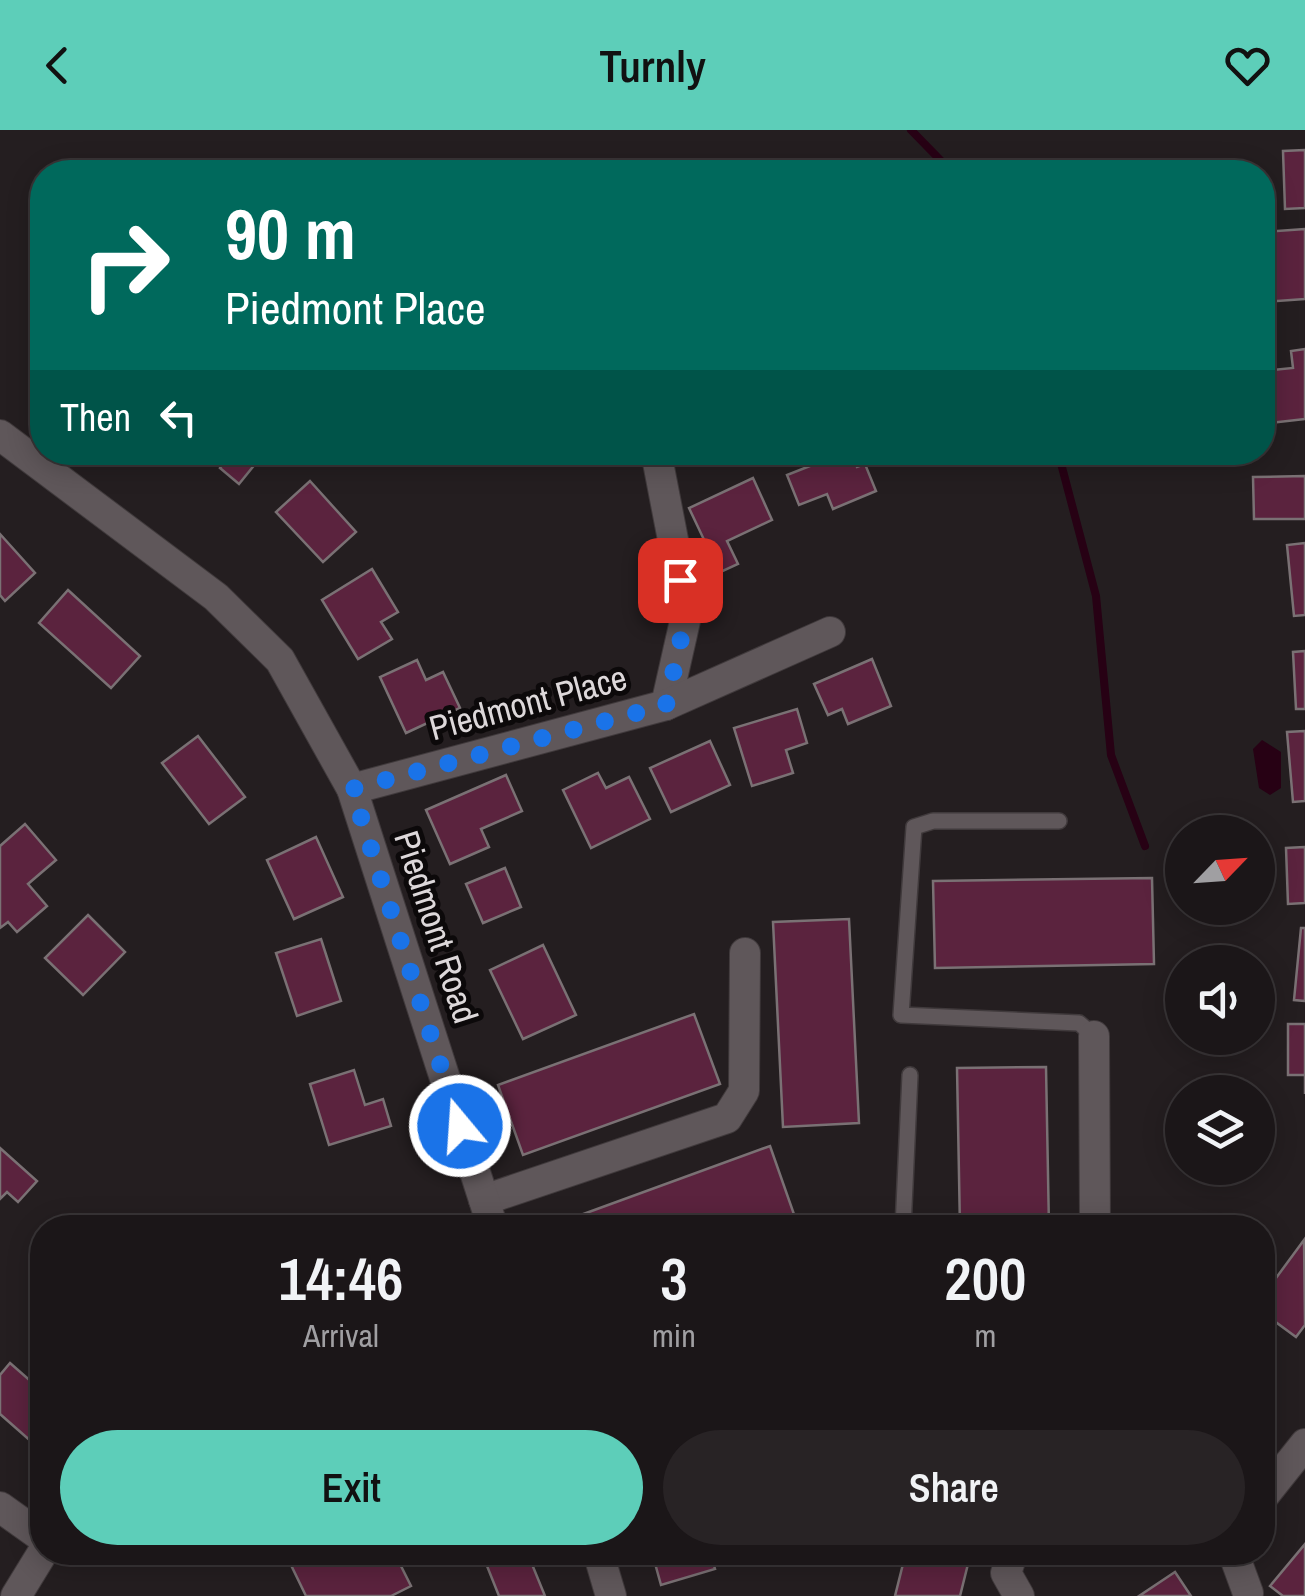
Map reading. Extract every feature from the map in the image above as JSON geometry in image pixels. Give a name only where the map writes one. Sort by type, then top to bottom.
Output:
[{"type":"street","name":"Piedmont Road","points":[[0,436],[30,458]]},
{"type":"street","name":"Piedmont Road","points":[[39,465],[216,596],[280,660],[352,789],[489,1214]]},
{"type":"street","points":[[659,465],[687,612],[666,705]]},
{"type":"street","name":"Piedmont Place","points":[[352,789],[666,705],[830,632]]},
{"type":"street","points":[[489,1214],[727,1118],[744,1091],[745,954]]},
{"type":"street","points":[[1094,1036],[1095,1215]]},
{"type":"street","points":[[1275,1482],[1305,1444]]},
{"type":"street","points":[[0,1507],[30,1528]]},
{"type":"street","points":[[16,1596],[35,1565]]},
{"type":"street","points":[[602,1565],[612,1596]]},
{"type":"street","points":[[1009,1565],[1006,1574],[1019,1596]]},
{"type":"street","points":[[1238,1565],[1248,1593]]},
{"type":"lane","points":[[1059,821],[933,822],[914,828],[901,1015],[1079,1024],[1094,1036]]},
{"type":"lane","points":[[904,1215],[910,1075]]},
{"type":"shaded area","points":[[1262,740],[1281,752],[1281,788],[1270,795],[1259,788],[1253,749]]},
{"type":"building","points":[[1305,150],[1305,208],[1285,209],[1283,151]]},
{"type":"building","points":[[1305,229],[1305,299],[1275,301],[1275,231]]},
{"type":"building","points":[[1305,349],[1305,419],[1275,422],[1275,370],[1293,368],[1291,351]]},
{"type":"building","points":[[222,465],[254,465],[239,484],[220,468]]},
{"type":"building","points":[[865,465],[876,491],[833,509],[827,494],[799,505],[787,475],[810,466]]},
{"type":"building","points":[[1305,476],[1305,519],[1254,519],[1253,477]]},
{"type":"building","points":[[753,478],[772,520],[727,541],[738,564],[703,580],[690,553],[707,546],[689,508]]},
{"type":"building","points":[[310,481],[356,532],[323,562],[276,512]]},
{"type":"building","points":[[0,534],[35,573],[5,601],[0,595]]},
{"type":"building","points":[[1305,543],[1305,615],[1294,616],[1287,545]]},
{"type":"building","points":[[372,569],[398,612],[381,622],[392,639],[358,659],[322,600]]},
{"type":"building","points":[[68,590],[140,656],[111,688],[39,623]]},
{"type":"building","points":[[1305,651],[1305,709],[1296,709],[1293,652]]},
{"type":"building","points":[[872,659],[891,706],[848,724],[842,709],[828,715],[814,684]]},
{"type":"building","points":[[417,660],[426,680],[443,672],[460,708],[406,733],[380,677]]},
{"type":"building","points":[[797,709],[807,743],[786,750],[793,773],[752,786],[734,728]]},
{"type":"building","points":[[1305,731],[1305,801],[1293,802],[1287,732]]},
{"type":"building","points":[[198,736],[245,797],[209,824],[162,763]]},
{"type":"building","points":[[710,741],[730,785],[671,812],[650,768]]},
{"type":"building","points":[[598,773],[606,788],[629,777],[650,819],[591,848],[563,790]]},
{"type":"building","points":[[506,775],[522,811],[481,829],[489,847],[450,864],[426,810]]},
{"type":"building","points":[[25,824],[56,860],[28,884],[47,906],[17,932],[8,922],[0,928],[0,846]]},
{"type":"building","points":[[316,837],[343,897],[294,919],[267,860]]},
{"type":"building","points":[[1305,847],[1305,903],[1288,904],[1286,848]]},
{"type":"building","points":[[505,868],[521,907],[483,923],[466,884]]},
{"type":"building","points":[[1152,878],[1154,964],[935,968],[933,881]]},
{"type":"building","points":[[88,915],[125,952],[83,995],[45,958]]},
{"type":"building","points":[[849,919],[859,1123],[783,1127],[773,922]]},
{"type":"building","points":[[1301,928],[1305,928],[1305,1001],[1294,1000]]},
{"type":"building","points":[[321,939],[341,1001],[297,1016],[276,953]]},
{"type":"building","points":[[543,945],[576,1015],[523,1039],[490,970]]},
{"type":"building","points":[[694,1014],[720,1084],[523,1155],[498,1085]]},
{"type":"building","points":[[1288,1024],[1305,1024],[1305,1075],[1288,1075]]},
{"type":"building","points":[[1046,1067],[1049,1215],[960,1215],[957,1068]]},
{"type":"building","points":[[354,1070],[365,1105],[383,1099],[391,1126],[329,1145],[310,1084]]},
{"type":"building","points":[[770,1146],[794,1215],[581,1215]]},
{"type":"building","points":[[0,1148],[37,1181],[18,1202],[7,1192],[0,1199]]},
{"type":"building","points":[[1304,1240],[1305,1325],[1296,1337],[1275,1322],[1275,1279]]},
{"type":"building","points":[[10,1363],[30,1380],[30,1440],[0,1414],[0,1375]]},
{"type":"building","points":[[1305,1544],[1305,1596],[1283,1596],[1270,1586]]},
{"type":"building","points":[[291,1565],[400,1565],[411,1586],[391,1596],[306,1596]]},
{"type":"building","points":[[532,1565],[545,1596],[499,1596],[487,1566]]},
{"type":"building","points":[[655,1565],[714,1565],[715,1569],[661,1585]]},
{"type":"building","points":[[903,1565],[968,1565],[960,1596],[895,1596]]},
{"type":"building","points":[[1175,1572],[1191,1596],[1139,1596]]},
{"type":"waterway","points":[[911,130],[940,160]]},
{"type":"waterway","points":[[1061,465],[1096,596],[1111,755],[1145,846]]},
{"type":"route","points":[[460,1126],[352,789],[666,705],[687,612],[680,580]]}]
